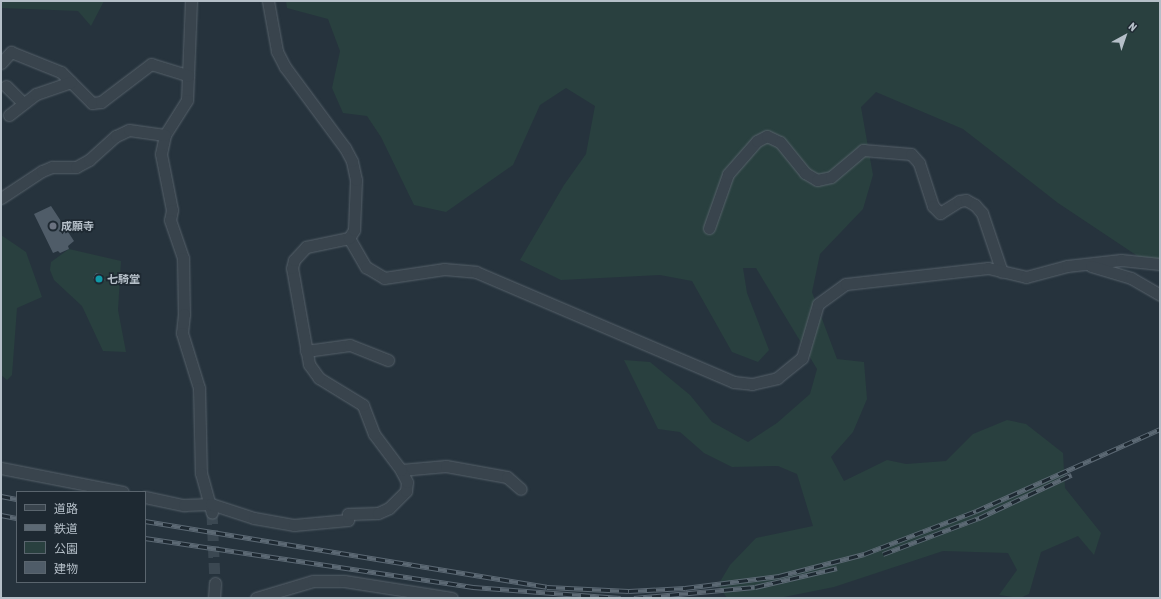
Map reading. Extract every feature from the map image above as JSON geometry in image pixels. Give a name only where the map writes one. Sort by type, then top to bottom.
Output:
[{"type":"street","points":[[191,1],[187,100],[165,135],[161,154],[163,177],[172,210],[170,220],[183,258],[184,314],[182,333],[199,388],[201,473],[212,508]]},
{"type":"street","points":[[268,1],[277,51],[285,67],[352,161],[357,204],[354,230],[349,238],[306,247],[294,260],[292,268],[306,351],[312,372],[363,405],[374,434],[401,470],[407,482],[406,491],[389,508],[378,513],[331,514]]},
{"type":"street","points":[[1,63],[11,52],[60,72],[92,103],[101,102],[151,64],[188,75]]},
{"type":"street","points":[[9,115],[36,94],[71,82]]},
{"type":"street","points":[[6,86],[23,103]]},
{"type":"street","points":[[1,198],[42,171],[52,167],[76,166],[89,160],[116,136],[129,130],[165,135]]},
{"type":"street","points":[[709,228],[728,174],[758,141],[767,136],[780,142],[805,173],[817,180],[831,177],[863,150],[911,154],[919,162],[933,206],[940,213],[958,200],[966,200],[975,205],[982,213],[1002,272]]},
{"type":"street","points":[[349,238],[366,268],[384,278],[423,270],[476,272],[734,382],[752,384],[776,378],[802,358],[818,304],[841,287],[988,268],[1026,276],[1084,264],[1121,260],[1160,264]]},
{"type":"street","points":[[1084,264],[1131,278],[1160,295]]},
{"type":"street","points":[[306,351],[350,346],[388,360]]},
{"type":"street","points":[[401,470],[446,466],[507,477],[521,489]]},
{"type":"street","points":[[1,468],[118,491]]},
{"type":"street","points":[[146,496],[184,505],[212,508],[254,518],[294,525],[348,520],[348,514]]},
{"type":"street","points":[[256,598],[313,581],[344,581],[452,598]]},
{"type":"street","points":[[214,598],[215,583]]},
{"type":"green space","points":[[1,1],[104,1],[91,26],[78,11],[1,8]]},
{"type":"green space","points":[[286,1],[1160,1],[1160,271],[1058,203],[963,129],[876,92],[861,107],[873,175],[863,209],[820,254],[812,292],[837,359],[864,362],[867,399],[853,432],[831,457],[844,481],[887,460],[906,464],[946,461],[973,434],[1007,420],[1026,424],[1063,453],[1065,488],[1101,533],[1094,555],[1078,536],[1041,552],[1029,594],[1020,598],[999,595],[1017,570],[1008,553],[943,551],[834,587],[779,598],[727,598],[718,585],[730,565],[756,538],[813,526],[797,474],[778,466],[732,467],[704,453],[680,432],[658,429],[624,360],[650,362],[690,395],[712,422],[748,442],[777,423],[810,394],[817,369],[756,268],[743,268],[747,293],[769,350],[758,362],[732,352],[692,281],[660,275],[561,280],[520,260],[564,185],[586,154],[595,106],[566,88],[540,105],[513,165],[446,212],[414,205],[381,137],[367,116],[343,113],[332,88],[340,51],[328,19],[287,8]]},
{"type":"green space","points":[[1,235],[26,252],[42,297],[17,308],[12,375],[7,380],[1,375]]},
{"type":"green space","points":[[69,249],[121,261],[118,310],[126,352],[103,351],[82,306],[54,280],[50,270],[51,262]]},
{"type":"building","name":"成願寺","points":[[51,206],[74,241],[68,246],[69,249],[60,253],[58,251],[53,253],[34,214]]},
{"type":"building","name":"七騎堂","points":[[96,273],[102,274],[105,280],[101,284],[96,283],[93,278]]},
{"type":"tunnel","points":[[212,513],[215,583]]},
{"type":"railway","points":[[146,521],[547,587],[629,591],[685,588],[779,576],[864,554],[976,511],[1160,429]]},
{"type":"railway","points":[[883,554],[979,518],[1071,475]]},
{"type":"railway","points":[[1,496],[16,499]]},
{"type":"railway","points":[[1,515],[16,518]]},
{"type":"railway","points":[[146,538],[473,587],[621,598]]},
{"type":"railway","points":[[634,598],[755,587],[837,568]]},
{"type":"place","name":"成願寺","points":[[53,226]]},
{"type":"place","name":"七騎堂","points":[[99,279]]}]
